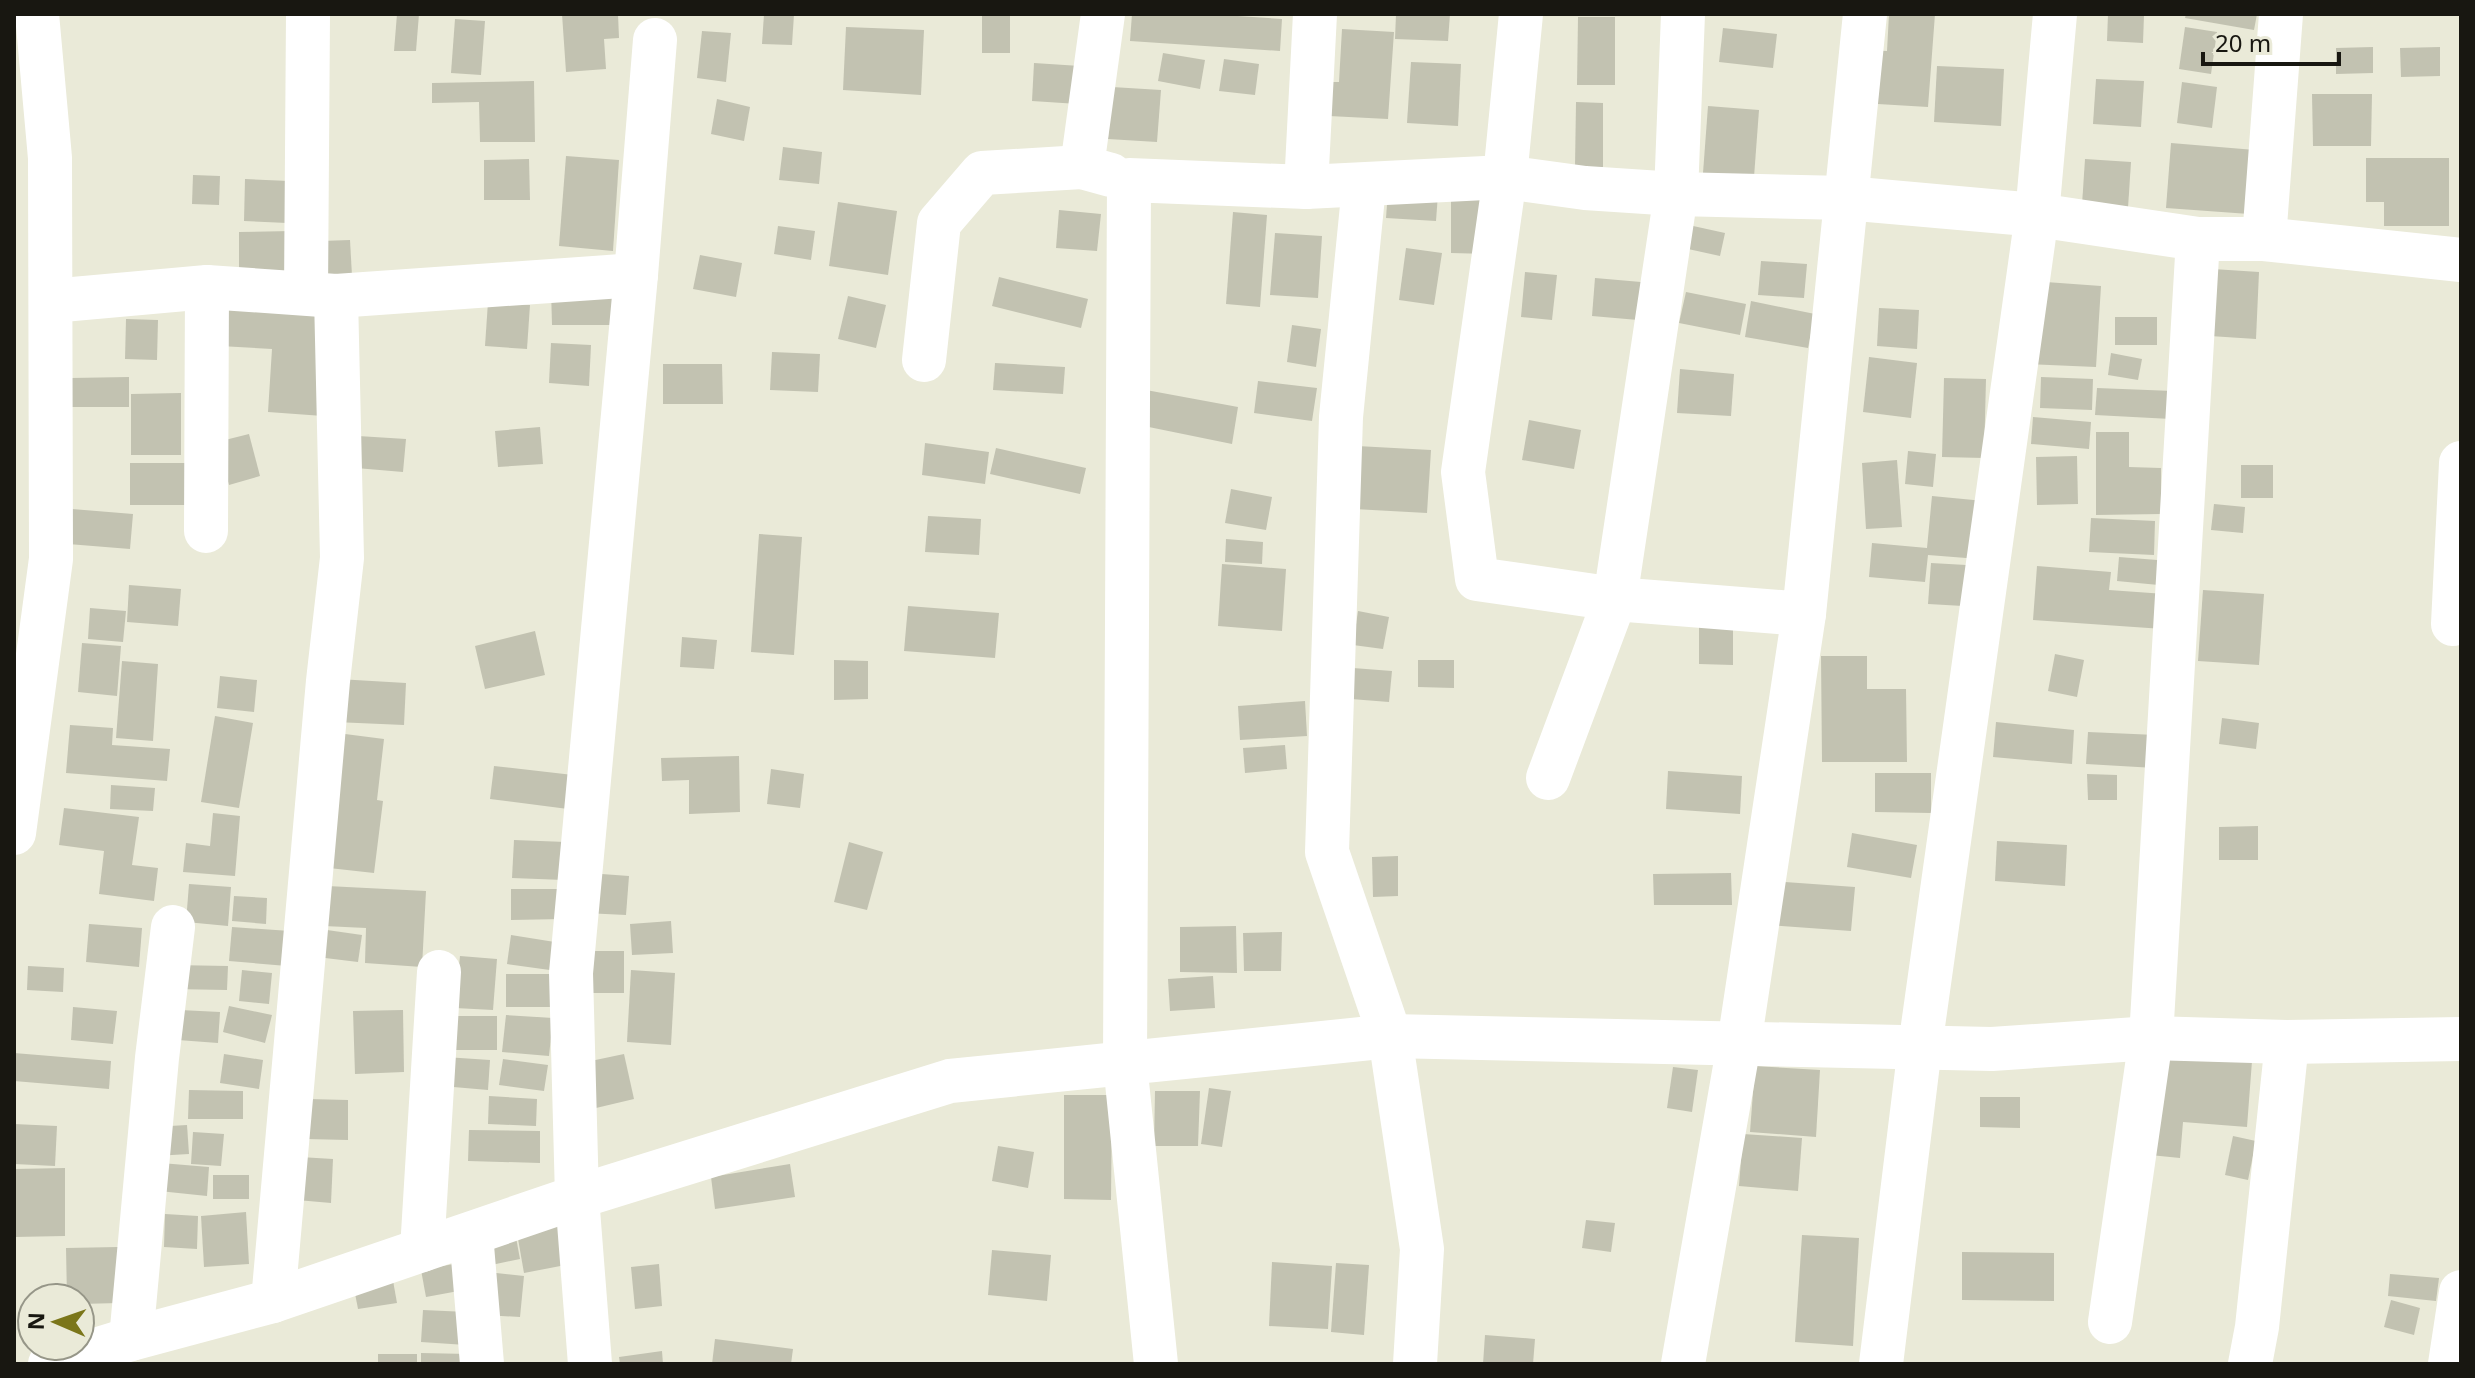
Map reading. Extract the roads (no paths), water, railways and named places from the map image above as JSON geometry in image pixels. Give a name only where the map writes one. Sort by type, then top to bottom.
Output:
[{"type":"street","points":[[14,833],[21,727],[51,559],[50,158],[37,14]]},
{"type":"street","points":[[273,1301],[328,681],[342,558],[321,294],[308,14]]},
{"type":"street","points":[[1082,167],[1103,14]]},
{"type":"street","points":[[1306,187],[1315,14]]},
{"type":"street","points":[[1521,14],[1505,177],[1463,472],[1477,579],[1615,599],[1804,614]]},
{"type":"street","points":[[1548,778],[1615,599],[1676,194],[1683,14]]},
{"type":"street","points":[[1683,1364],[1739,1044],[1804,614],[1865,14]]},
{"type":"street","points":[[1881,1364],[1920,1047],[2037,215],[2055,14]]},
{"type":"street","points":[[2264,239],[2281,14]]},
{"type":"street","points":[[590,1364],[577,1197],[571,973],[655,40]]},
{"type":"street","points":[[924,360],[939,223],[982,173],[1082,167],[1129,180],[1306,187],[1505,177],[1585,188],[1676,194],[1846,198],[2037,215],[2198,239],[2264,239],[2461,260]]},
{"type":"street","points":[[1129,180],[1125,1063],[1156,1364]]},
{"type":"street","points":[[1364,186],[1341,417],[1327,852],[1390,1036],[1422,1249],[1415,1364]]},
{"type":"street","points":[[2110,1322],[2151,1038],[2198,239]]},
{"type":"street","points":[[51,301],[207,287],[321,294],[636,275]]},
{"type":"street","points":[[206,531],[207,287]]},
{"type":"street","points":[[2453,624],[2461,463]]},
{"type":"street","points":[[131,1339],[157,1058],[173,927]]},
{"type":"street","points":[[422,1250],[439,972]]},
{"type":"street","points":[[50,1364],[273,1301],[577,1197],[950,1081],[1390,1036],[1992,1049],[2151,1038],[2287,1042],[2461,1039]]},
{"type":"street","points":[[2250,1364],[2257,1327],[2287,1042]]},
{"type":"street","points":[[471,1234],[482,1364]]},
{"type":"street","points":[[2450,1364],[2461,1292]]}]
